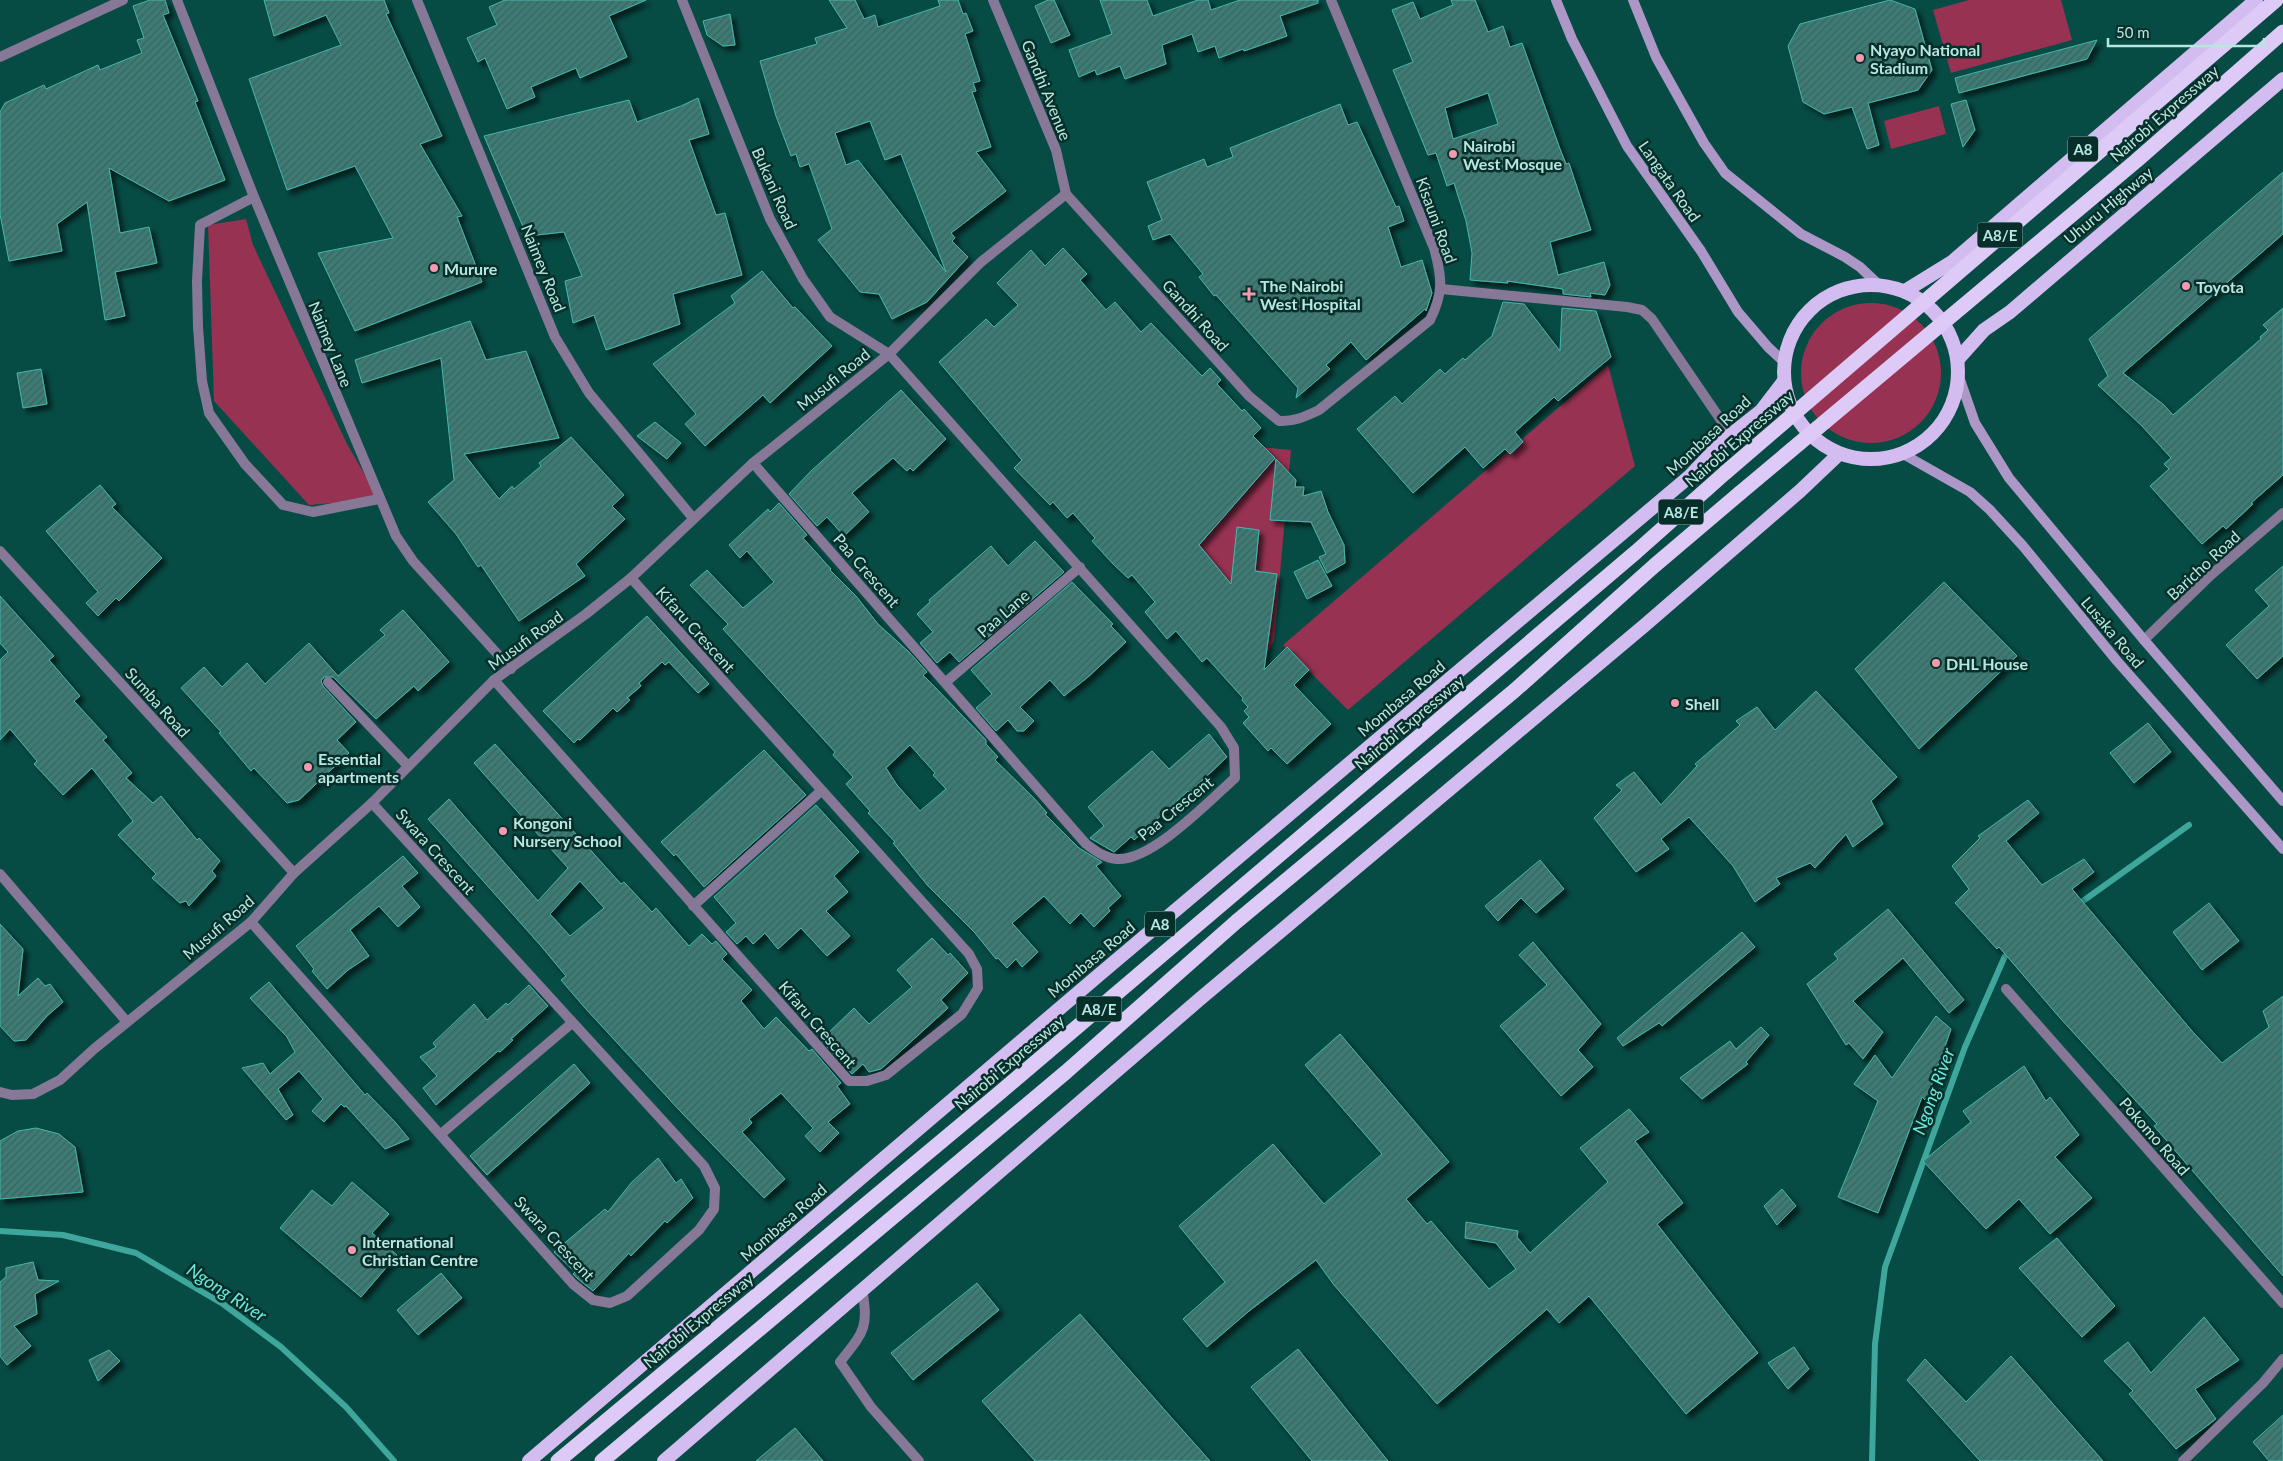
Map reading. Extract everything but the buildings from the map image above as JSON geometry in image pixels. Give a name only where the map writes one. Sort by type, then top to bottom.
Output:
[{"type":"highway","name":"A8","points":[[1905,291],[1952,262],[2256,0]]},
{"type":"highway","name":"Nairobi Expressway","points":[[558,1461],[1005,1089],[1226,902],[1636,552],[2036,204],[2276,0]]},
{"type":"highway","name":"Nairobi Expressway","points":[[602,1461],[1066,1072],[1236,922],[1514,691],[1654,566],[2136,161],[2283,32]]},
{"type":"highway","name":"Uhuru Highway","points":[[1958,359],[1984,330],[2017,306],[2283,79]]},
{"type":"highway","points":[[1879,285],[1905,291],[1925,303],[1942,320],[1958,359],[1959,377],[1954,402],[1942,424],[1925,442],[1903,454],[1886,459],[1870,460],[1839,454],[1816,441],[1801,424],[1790,404],[1784,381],[1784,362],[1792,336],[1806,313],[1827,296],[1852,286],[1879,285]]},
{"type":"highway","name":"Mombasa Road","points":[[529,1461],[1100,974],[1690,476],[1731,435],[1761,411],[1784,381]]},
{"type":"highway","points":[[664,1461],[1216,985],[1645,625],[1800,491],[1839,454]]},
{"type":"main road","name":"Langata Road","points":[[1556,0],[1572,38],[1627,146],[1701,251],[1738,312],[1768,347],[1784,362]]},
{"type":"main road","points":[[1633,0],[1656,57],[1704,143],[1725,173],[1801,234],[1845,256],[1879,285]]},
{"type":"main road","name":"Lusaka Road","points":[[1959,377],[1975,423],[2009,478],[2144,640],[2283,801]]},
{"type":"main road","name":"Lusaka Road","points":[[1903,454],[1970,492],[1990,510],[2023,546],[2117,661],[2283,849]]},
{"type":"street","points":[[0,57],[123,0]]},
{"type":"street","name":"Naimey Lane","points":[[177,0],[254,197],[396,536],[413,561],[511,669]]},
{"type":"street","name":"Naimey Road","points":[[417,0],[555,337],[588,393],[693,518]]},
{"type":"street","name":"Bukani Road","points":[[682,0],[770,219],[803,279],[830,317],[888,354]]},
{"type":"street","name":"Gandhi Avenue","points":[[993,0],[1056,150],[1066,194]]},
{"type":"street","name":"Kisauni Road","points":[[1319,410],[1430,320],[1440,302],[1441,289],[1440,267],[1434,248],[1331,0]]},
{"type":"street","name":"Musufi Road","points":[[0,1092],[12,1095],[33,1094],[53,1083],[251,922],[294,872],[372,803],[494,680],[586,614],[631,578],[693,518],[753,464],[888,354],[981,262],[1066,194]]},
{"type":"street","name":"Gandhi Road","points":[[1066,194],[1249,396],[1280,421],[1300,419],[1319,410]]},
{"type":"street","points":[[254,197],[200,224],[197,281],[198,326],[202,381],[209,413],[245,464],[283,505],[313,512],[379,499]]},
{"type":"street","points":[[1441,289],[1628,307],[1642,310],[1652,319],[1731,435]]},
{"type":"street","name":"Paa Crescent","points":[[753,464],[1086,844],[1103,856],[1118,859],[1138,856],[1172,833],[1235,778],[1234,748],[1221,727],[1080,566],[888,354]]},
{"type":"street","name":"Baricho Road","points":[[2144,640],[2211,575],[2283,513]]},
{"type":"street","name":"Sumba Road","points":[[0,551],[294,872]]},
{"type":"street","name":"Paa Lane","points":[[946,682],[1080,566]]},
{"type":"street","name":"Kifaru Crescent","points":[[494,680],[849,1081],[867,1081],[886,1075],[962,1014],[978,988],[977,969],[968,954],[631,578]]},
{"type":"street","points":[[328,682],[408,766]]},
{"type":"street","points":[[693,906],[821,791]]},
{"type":"street","name":"Swara Crescent","points":[[251,922],[573,1284],[593,1300],[610,1302],[627,1296],[699,1230],[714,1209],[715,1188],[704,1166],[372,803]]},
{"type":"street","points":[[0,874],[127,1022]]},
{"type":"street","name":"Pokomo Road","points":[[2006,989],[2283,1303]]},
{"type":"street","points":[[440,1134],[572,1023]]},
{"type":"street","points":[[862,1290],[866,1320],[861,1336],[840,1362],[871,1406],[919,1461]]},
{"type":"street","points":[[2183,1461],[2263,1383],[2283,1359]]},
{"type":"shaded area","points":[[1969,0],[2061,0],[2072,40],[1951,73],[1933,10]]},
{"type":"shaded area","points":[[1939,106],[1946,134],[1891,149],[1884,121]]},
{"type":"shaded area","points":[[246,219],[253,245],[347,444],[379,499],[309,505],[214,401],[208,225]]},
{"type":"shaded area","points":[[1871,303],[1885,304],[1898,308],[1920,324],[1936,346],[1940,359],[1940,387],[1936,400],[1920,422],[1898,438],[1885,442],[1871,443],[1857,442],[1844,438],[1822,422],[1806,400],[1802,387],[1801,373],[1802,359],[1806,346],[1822,324],[1844,308],[1857,304]]},
{"type":"shaded area","points":[[1608,365],[1635,466],[1348,710],[1283,645]]},
{"type":"shaded area","points":[[1260,447],[1291,450],[1274,641],[1265,657],[1159,547]]},
{"type":"waterway","name":"Ngong River","points":[[2076,906],[2189,825]]},
{"type":"waterway","name":"Ngong River","points":[[1872,1461],[1875,1344],[1885,1267],[1965,1047],[2005,956],[2013,951]]},
{"type":"waterway","name":"Ngong River","points":[[0,1231],[63,1235],[136,1253],[223,1304],[281,1347],[346,1407],[394,1461]]},
{"type":"place","name":"Nyayo National Stadium","points":[[1860,58]]},
{"type":"place","name":"Nairobi West Mosque","points":[[1453,154]]},
{"type":"place","name":"Murure","points":[[434,268]]},
{"type":"place","name":"Toyota","points":[[2186,286]]},
{"type":"place","name":"The Nairobi West Hospital","points":[[1249,294]]},
{"type":"place","name":"DHL House","points":[[1936,663]]},
{"type":"place","name":"Shell","points":[[1675,703]]},
{"type":"place","name":"Essential apartments","points":[[308,767]]},
{"type":"place","name":"Kongoni Nursery School","points":[[503,831]]},
{"type":"place","name":"International Christian Centre","points":[[352,1250]]}]
